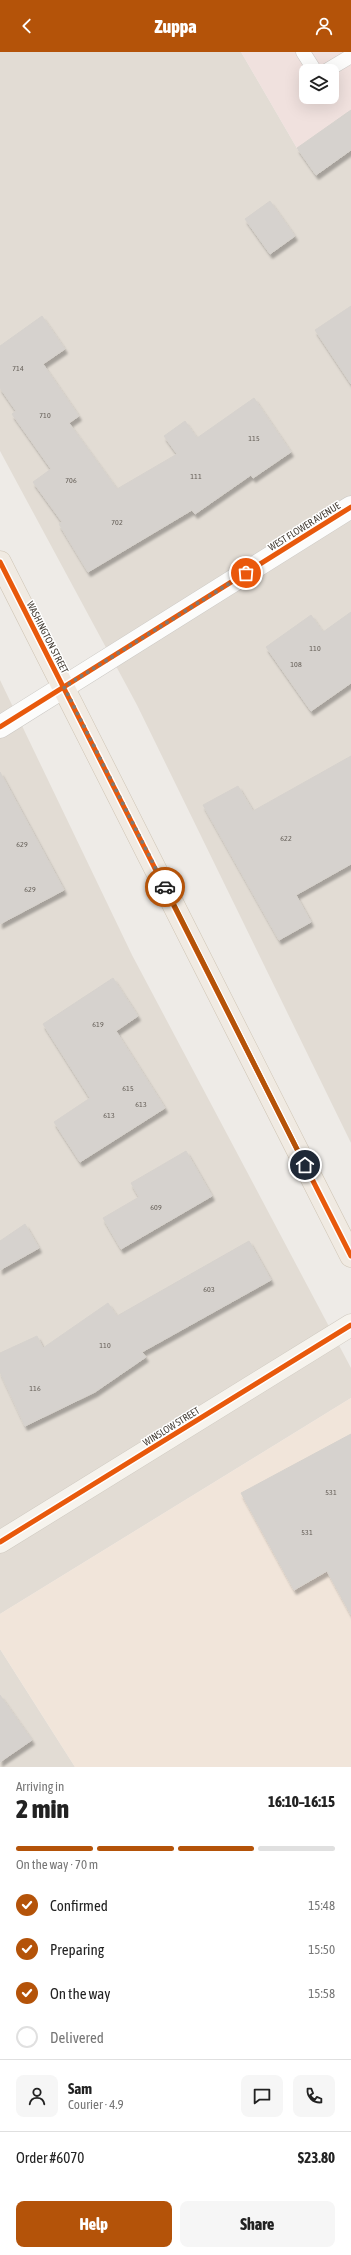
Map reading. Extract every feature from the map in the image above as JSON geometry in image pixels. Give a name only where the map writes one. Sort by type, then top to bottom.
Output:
[{"type":"main road","name":"WASHINGTON STREET","points":[[0,562],[351,1256]]},
{"type":"street","name":"WEST FLOWER AVENUE","points":[[0,727],[351,507]]},
{"type":"street","name":"WINSLOW STREET","points":[[0,1542],[351,1325]]},
{"type":"lane","points":[[303,52],[311,64]]},
{"type":"lane","points":[[338,64],[351,56]]},
{"type":"shaded area","points":[[0,52],[241,52],[298,150],[351,118],[351,1143],[137,705],[0,451]]},
{"type":"shaded area","points":[[241,52],[351,52],[351,118],[298,150]]},
{"type":"shaded area","points":[[0,680],[132,955],[351,1368],[351,1398],[0,1614]]},
{"type":"shaded area","points":[[351,1398],[351,1767],[75,1767],[0,1649],[0,1614]]},
{"type":"shaded area","points":[[0,1649],[75,1767],[0,1767]]},
{"type":"building","points":[[351,110],[351,150],[316,175],[297,148]]},
{"type":"building","points":[[270,201],[295,236],[270,254],[245,219]]},
{"type":"building","points":[[351,306],[351,384],[315,330]]},
{"type":"building","points":[[42,316],[65,349],[43,364],[79,416],[69,423],[117,489],[177,454],[164,436],[185,421],[197,438],[254,398],[291,452],[253,478],[251,475],[195,514],[192,510],[88,572],[59,524],[62,522],[33,482],[51,469],[12,414],[16,411],[0,388],[0,346]]},
{"type":"building","points":[[351,612],[351,683],[311,711],[266,647],[311,615],[323,632]]},
{"type":"building","points":[[351,756],[351,864],[296,895],[311,922],[279,940],[203,805],[238,786],[253,811]]},
{"type":"building","points":[[0,772],[64,890],[0,924]]},
{"type":"building","points":[[113,978],[138,1016],[116,1031],[165,1108],[80,1162],[54,1122],[90,1098],[43,1024]]},
{"type":"building","points":[[186,1151],[212,1196],[121,1249],[103,1218],[139,1197],[131,1183]]},
{"type":"building","points":[[25,1224],[39,1248],[0,1270],[0,1241]]},
{"type":"building","points":[[249,1241],[271,1280],[142,1352],[146,1357],[95,1392],[25,1426],[0,1372],[0,1353],[37,1336],[43,1348],[108,1303],[117,1316]]},
{"type":"building","points":[[351,1434],[351,1615],[327,1571],[294,1590],[241,1493]]},
{"type":"building","points":[[0,1695],[32,1740],[0,1762]]},
{"type":"cycle path","points":[[0,727],[351,507]]},
{"type":"cycle path","points":[[0,562],[351,1256]]},
{"type":"cycle path","points":[[0,1542],[351,1325]]},
{"type":"way so far","points":[[165,887],[64,687],[246,573]]},
{"type":"route","points":[[165,887],[305,1165]]}]
